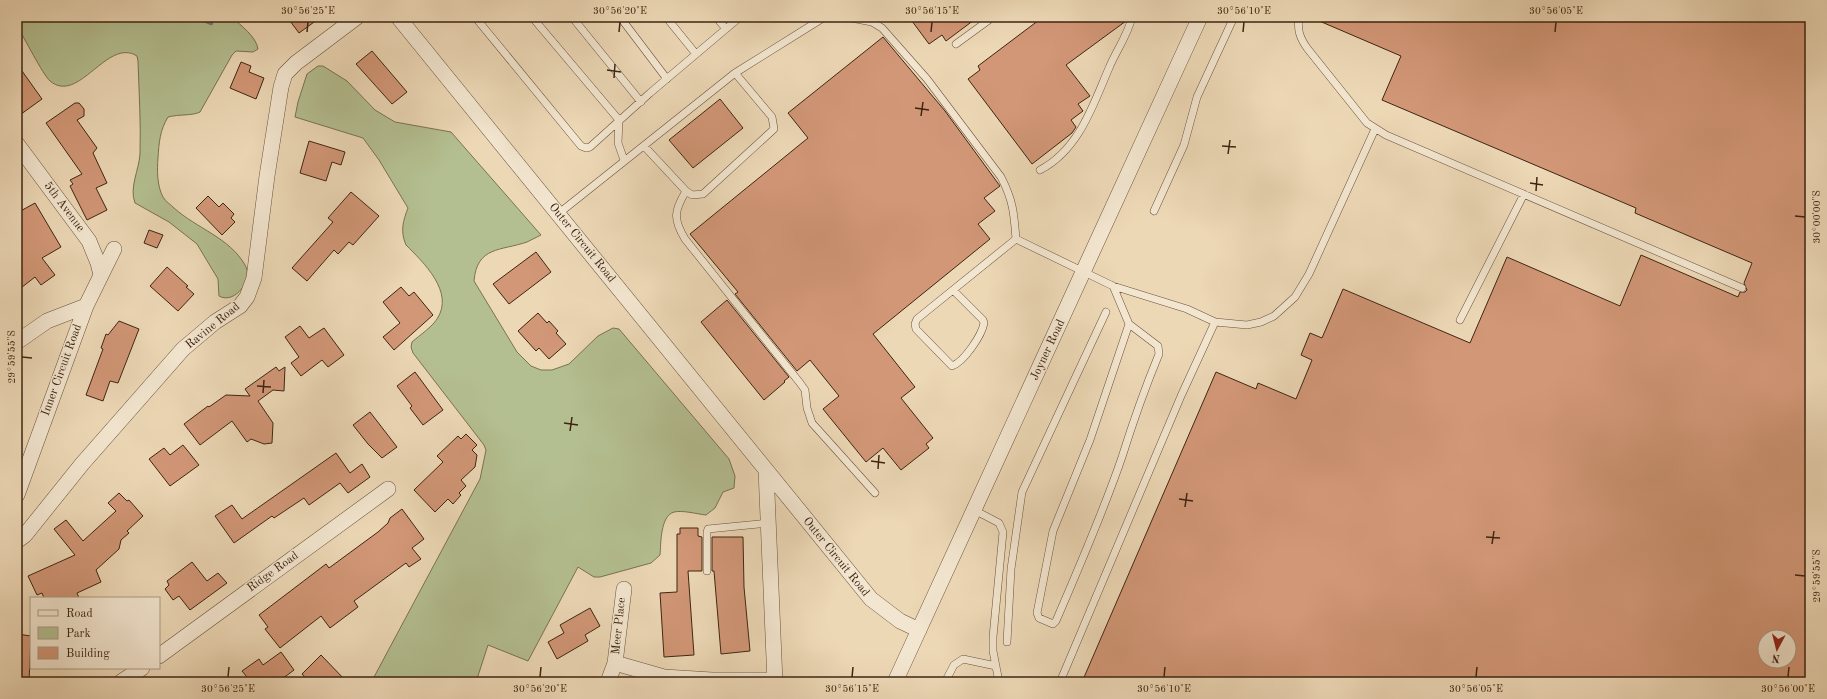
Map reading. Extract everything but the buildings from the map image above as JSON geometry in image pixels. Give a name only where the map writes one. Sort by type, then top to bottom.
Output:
[{"type":"street","name":"Ravine Road","points":[[17,541],[25,535],[82,464],[183,349],[215,322],[240,306],[247,297],[254,278],[267,176],[281,87],[285,74],[357,17]]},
{"type":"street","name":"Outer Circuit Road","points":[[398,17],[871,599],[900,621],[919,630]]},
{"type":"street","name":"Joyner Road","points":[[895,682],[1200,17]]},
{"type":"street","name":"5th Avenue","points":[[17,144],[89,241],[101,275]]},
{"type":"street","name":"Inner Circuit Road","points":[[17,495],[86,306],[114,249]]},
{"type":"street","points":[[17,342],[46,321],[86,306]]},
{"type":"street","points":[[766,470],[775,681]]},
{"type":"street","name":"Ridge Road","points":[[160,655],[388,489]]},
{"type":"street","name":"Meer Place","points":[[608,682],[615,662],[624,589]]},
{"type":"street","name":"Meer Place","points":[[615,662],[664,677],[712,680],[775,681]]},
{"type":"street","points":[[121,682],[140,669]]},
{"type":"lane","points":[[475,17],[583,147],[590,147],[619,120],[740,17]]},
{"type":"lane","points":[[532,17],[619,120],[618,143],[624,160]]},
{"type":"lane","points":[[572,17],[641,102]]},
{"type":"lane","points":[[620,17],[667,79]]},
{"type":"lane","points":[[666,17],[696,54]]},
{"type":"lane","points":[[716,17],[726,29]]},
{"type":"lane","points":[[558,214],[735,73],[823,18],[831,17]]},
{"type":"lane","points":[[846,17],[872,22],[882,28],[931,85],[1001,177],[1010,194],[1013,205],[1016,239]]},
{"type":"lane","points":[[956,44],[993,17]]},
{"type":"lane","points":[[1040,170],[1063,155],[1090,112],[1130,25],[1132,17]]},
{"type":"lane","points":[[1154,211],[1184,145],[1197,97],[1234,17]]},
{"type":"lane","points":[[1299,17],[1297,27],[1301,39],[1307,48],[1367,122],[1375,129],[1742,288]]},
{"type":"lane","points":[[644,146],[686,191],[692,195],[703,194],[774,129],[772,117],[735,73]]},
{"type":"lane","points":[[1016,239],[1113,286],[1187,309],[1215,322],[1247,325],[1261,322],[1274,316],[1295,297],[1309,274],[1375,129]]},
{"type":"lane","points":[[686,191],[678,205],[676,213],[678,228],[685,239],[805,390],[812,423],[876,493]]},
{"type":"lane","points":[[1460,320],[1524,194]]},
{"type":"lane","points":[[954,291],[983,320],[984,323],[973,346],[964,358],[952,366],[920,335],[915,324],[917,319],[954,291],[1016,239]]},
{"type":"lane","points":[[1113,286],[1129,324],[1158,346],[1159,354],[1135,415],[1122,457],[1101,511],[1056,622],[1053,624],[1039,618],[1037,613],[1053,532],[1090,440],[1129,324]]},
{"type":"lane","points":[[1007,642],[1012,569],[1022,492],[1106,312]]},
{"type":"lane","points":[[1060,682],[1181,396],[1215,322]]},
{"type":"lane","points":[[974,510],[999,523],[1003,532],[992,637],[999,682]]},
{"type":"lane","points":[[708,571],[708,529],[769,523]]},
{"type":"lane","points":[[945,682],[954,665],[962,659],[996,666]]},
{"type":"green space","points":[[17,17],[232,17],[251,36],[257,44],[258,49],[253,52],[236,51],[232,55],[200,112],[168,117],[160,136],[158,163],[159,183],[161,193],[165,200],[183,215],[222,240],[239,256],[245,265],[247,277],[245,283],[237,294],[225,298],[219,296],[218,279],[197,244],[169,222],[135,203],[133,191],[140,154],[137,56],[126,53],[115,55],[72,85],[61,86],[50,81],[43,71],[17,26]]},
{"type":"green space","points":[[318,66],[323,66],[347,81],[375,110],[395,122],[451,132],[541,235],[527,242],[500,249],[485,256],[480,261],[476,270],[474,281],[517,352],[531,366],[541,370],[552,370],[569,364],[598,336],[613,328],[619,329],[729,459],[735,476],[734,488],[723,492],[715,508],[706,515],[682,511],[674,512],[669,515],[662,531],[660,555],[651,563],[600,577],[594,577],[578,567],[528,661],[488,645],[476,682],[374,682],[374,677],[480,479],[486,450],[484,445],[413,353],[411,347],[412,342],[429,328],[437,319],[442,309],[442,298],[440,288],[435,278],[421,260],[406,245],[404,240],[403,226],[408,208],[379,160],[363,138],[295,117],[307,74]]},
{"type":"waterway","points":[[197,17],[211,23]]}]
